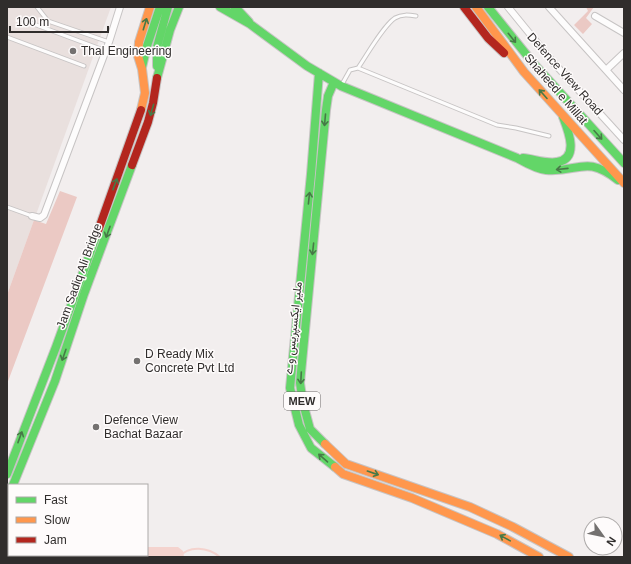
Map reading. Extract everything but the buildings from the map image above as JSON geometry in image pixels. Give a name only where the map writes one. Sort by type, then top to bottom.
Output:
[{"type":"main road","name":"Jam Sadiq Ali Bridge","points":[[7,474],[32,406],[45,378],[142,106],[145,93],[142,69],[138,56],[139,42],[150,7]]},
{"type":"main road","points":[[158,72],[156,63],[160,7]]},
{"type":"main road","points":[[142,69],[147,46],[168,7]]},
{"type":"main road","points":[[158,72],[170,30],[179,7]]},
{"type":"main road","points":[[220,7],[231,15],[252,26],[319,73],[338,84],[545,170],[560,170],[588,166],[601,168],[624,184]]},
{"type":"main road","points":[[235,7],[252,26]]},
{"type":"main road","points":[[464,7],[488,38],[524,72]]},
{"type":"main road","name":"Shaheed e Millat","points":[[476,7],[524,72],[624,184]]},
{"type":"main road","name":"Shaheed e Millat","points":[[488,7],[534,64],[624,163]]},
{"type":"main road","name":"Jam Sadiq Ali Bridge","points":[[13,484],[55,381],[84,294],[144,135],[154,103],[158,72]]},
{"type":"main road","name":"ملیر ایکسپریس وے","points":[[319,73],[311,174],[290,388],[299,425],[311,448],[343,474],[412,498],[455,516],[497,534],[539,557]]},
{"type":"main road","name":"ملیر ایکسپریس وے","points":[[338,84],[328,96],[326,110],[300,383],[303,403],[310,429],[346,464],[470,507],[513,527],[569,557]]},
{"type":"main road","points":[[517,158],[549,162],[559,162],[565,160],[569,155],[571,139],[562,115]]},
{"type":"street","points":[[32,216],[40,218],[44,215],[106,51],[120,7]]},
{"type":"street","name":"Defence View Road","points":[[508,7],[552,61],[624,140]]},
{"type":"street","points":[[549,7],[624,90]]},
{"type":"street","points":[[595,16],[624,33]]},
{"type":"street","points":[[606,70],[624,53]]},
{"type":"lane","points":[[37,7],[48,20],[109,42]]},
{"type":"lane","points":[[358,68],[388,24],[395,18],[403,15],[416,16]]},
{"type":"lane","points":[[24,20],[106,51]]},
{"type":"lane","points":[[7,37],[84,66]]},
{"type":"lane","points":[[338,84],[350,70],[358,68],[498,125],[549,136]]},
{"type":"lane","points":[[7,207],[32,216]]},
{"type":"shaded area","points":[[7,7],[111,7],[7,295]]},
{"type":"shaded area","points":[[586,7],[594,7],[586,18],[592,24],[583,34],[574,25],[588,11]]},
{"type":"shaded area","points":[[60,191],[77,197],[7,384],[7,295],[34,220],[46,224]]},
{"type":"shaded area","points":[[148,547],[178,547],[183,551],[184,557],[69,557],[148,556]]},
{"type":"waterway","points":[[179,557],[183,553],[193,549],[204,549],[220,557]]},
{"type":"traffic: fast","points":[[142,67],[147,46],[160,7]]},
{"type":"traffic: fast","points":[[157,66],[157,47],[168,7]]},
{"type":"traffic: fast","points":[[157,78],[170,30],[179,7]]},
{"type":"traffic: fast","points":[[220,7],[250,24],[307,66],[341,86],[517,158],[531,166],[546,170],[589,166],[607,172],[618,180]]},
{"type":"traffic: fast","points":[[235,7],[249,22]]},
{"type":"traffic: fast","points":[[488,7],[534,64],[624,163]]},
{"type":"traffic: fast","points":[[319,73],[311,174],[290,388],[299,425],[311,448],[335,467]]},
{"type":"traffic: fast","points":[[325,444],[310,429],[303,403],[300,383],[326,110],[328,96],[334,82]]},
{"type":"traffic: fast","points":[[523,158],[544,162],[557,162],[564,160],[568,156],[570,143],[563,117]]},
{"type":"traffic: fast","points":[[13,484],[55,381],[84,294],[132,165]]},
{"type":"traffic: fast","points":[[7,474],[56,347],[98,231]]},
{"type":"traffic: slow","points":[[141,110],[145,93],[142,69],[138,56],[139,42],[150,7]]},
{"type":"traffic: slow","points":[[476,7],[524,72],[624,183]]},
{"type":"traffic: slow","points":[[325,444],[346,464],[470,507],[513,527],[569,557]]},
{"type":"traffic: slow","points":[[335,467],[343,474],[412,498],[497,534],[539,557]]},
{"type":"traffic: jam","points":[[464,7],[488,38],[504,53]]},
{"type":"traffic: jam","points":[[132,165],[148,122],[157,78]]},
{"type":"traffic: jam","points":[[98,231],[141,110]]},
{"type":"place","name":"Thal Engineering","points":[[73,51]]},
{"type":"place","name":"D Ready Mix Concrete Pvt Ltd","points":[[137,361]]},
{"type":"place","name":"Defence View Bachat Bazaar","points":[[96,427]]}]
